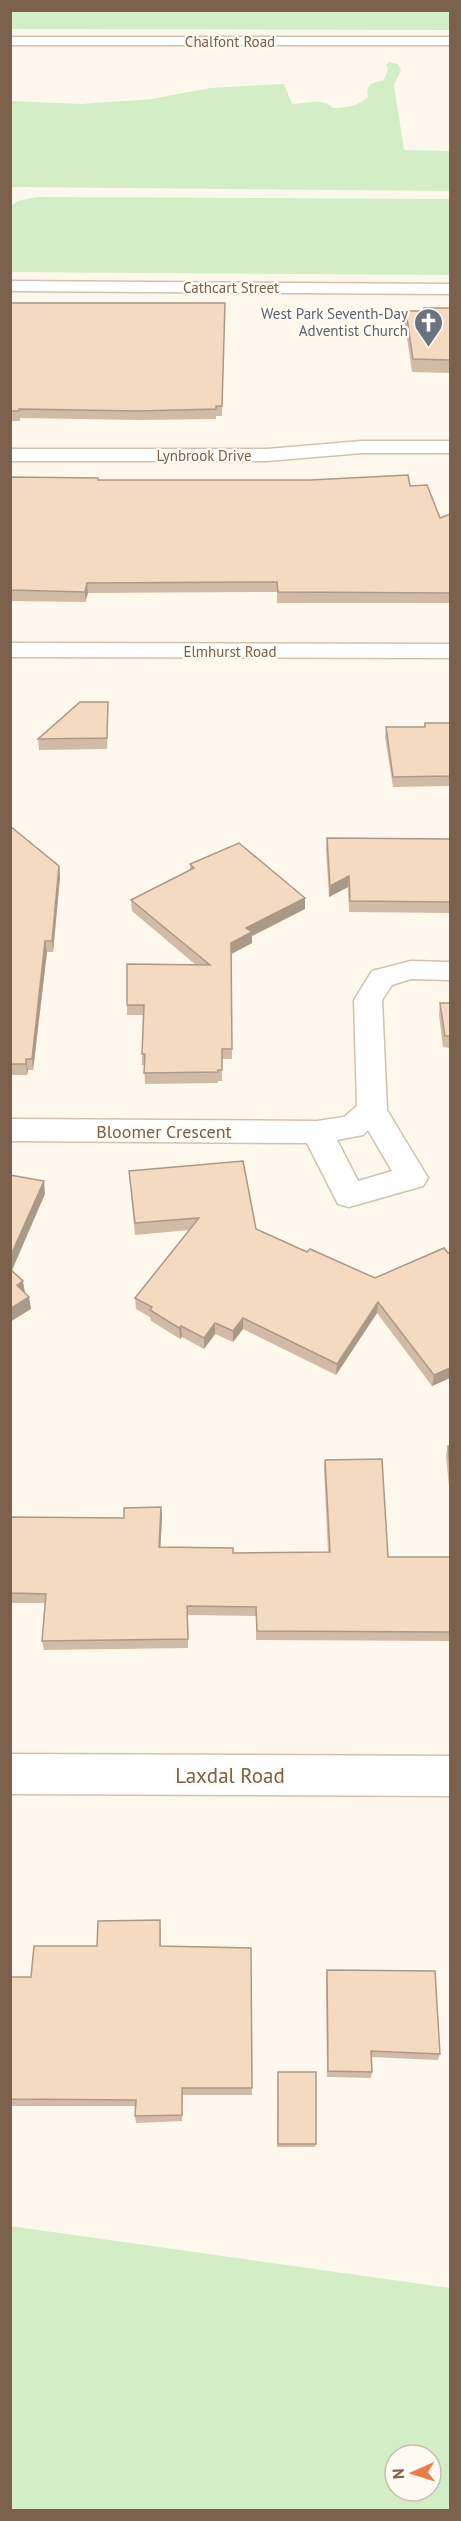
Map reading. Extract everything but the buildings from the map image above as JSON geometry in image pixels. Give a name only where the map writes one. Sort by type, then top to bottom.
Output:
[{"type":"street","name":"Chalfont Road","points":[[10,41],[450,41]]},
{"type":"street","name":"Cathcart Street","points":[[10,286],[450,289]]},
{"type":"street","name":"Lynbrook Drive","points":[[10,455],[267,455],[362,447],[450,447]]},
{"type":"street","name":"Lynbrook Drive","points":[[397,447],[420,460],[450,467]]},
{"type":"street","name":"Elmhurst Road","points":[[10,650],[450,651]]},
{"type":"street","points":[[317,1132],[349,1195],[412,1178],[372,1110],[368,1000],[382,978],[411,970],[450,971]]},
{"type":"street","name":"Bloomer Crescent","points":[[10,1130],[317,1132],[352,1127],[372,1110]]},
{"type":"street","name":"Laxdal Road","points":[[10,1774],[450,1776]]},
{"type":"green space","points":[[11,10],[450,10],[450,30],[11,29]]},
{"type":"green space","points":[[389,62],[398,64],[401,70],[394,85],[404,150],[450,151],[450,191],[11,187],[11,101],[81,104],[152,99],[210,88],[284,84],[292,104],[319,102],[333,108],[342,108],[368,97],[367,90],[370,84],[384,80],[388,69],[386,65]]},
{"type":"green space","points":[[37,197],[450,199],[450,275],[11,272],[11,206],[18,201]]},
{"type":"green space","points":[[10,2226],[450,2288],[450,2510],[11,2510]]},
{"type":"place","name":"West Park Seventh-Day Adventist Church","points":[[429,348]]}]
